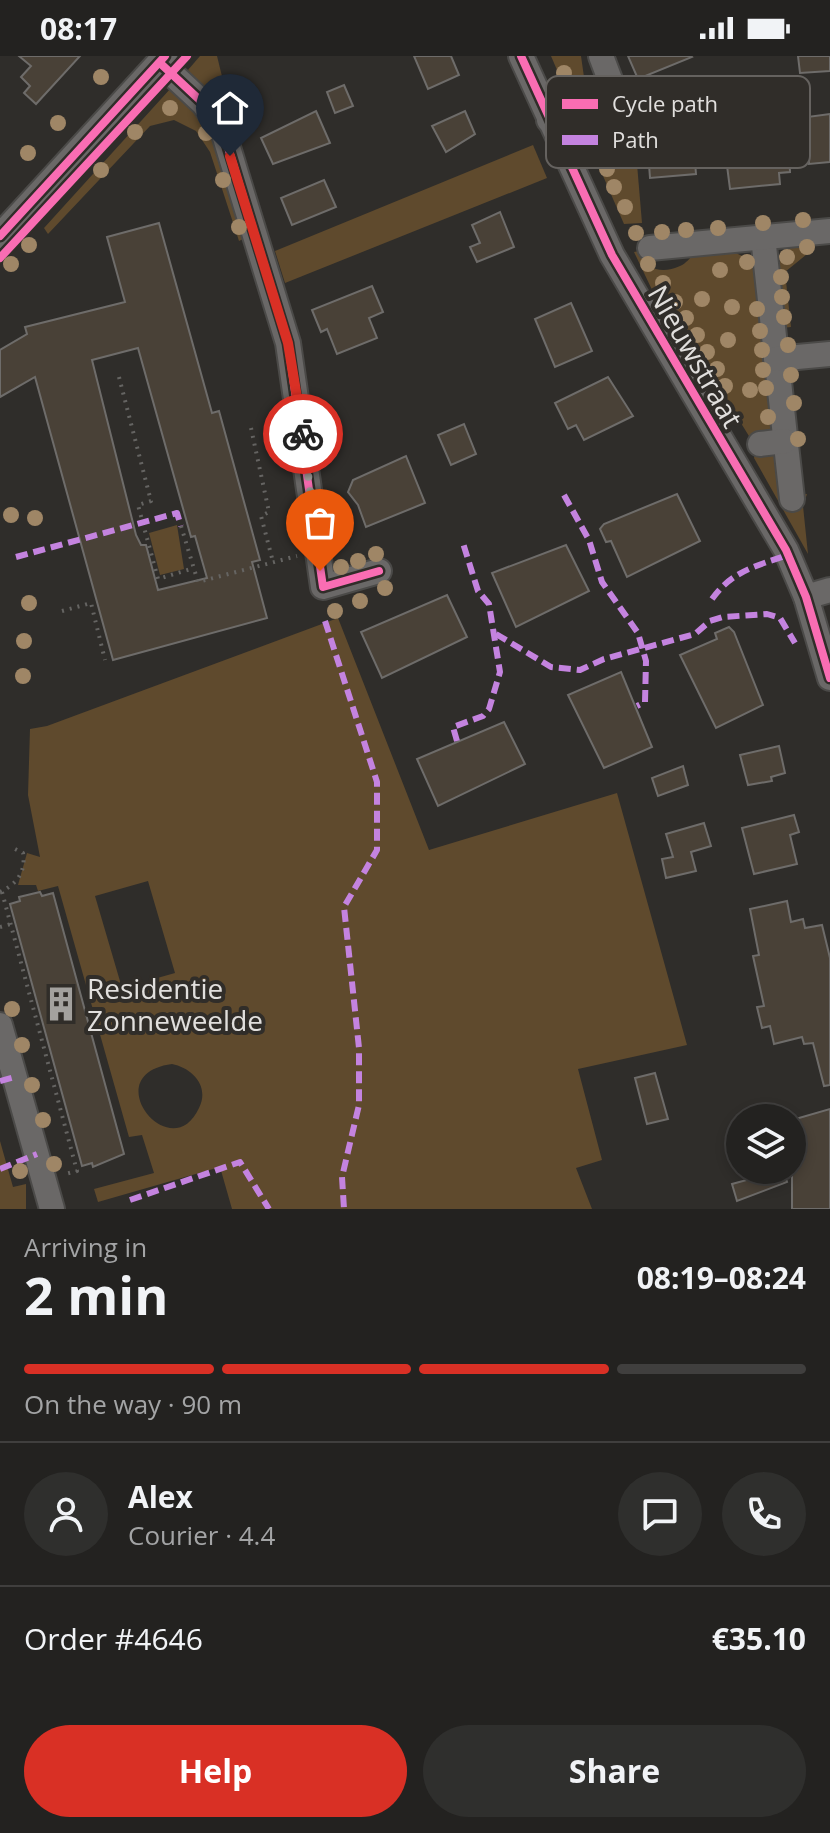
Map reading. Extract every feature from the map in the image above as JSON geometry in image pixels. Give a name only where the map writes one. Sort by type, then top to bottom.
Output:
[{"type":"street","name":"Nieuwstraat","points":[[521,56],[546,113]]},
{"type":"street","points":[[601,56],[609,76]]},
{"type":"street","points":[[0,236],[162,59],[204,104],[224,134],[288,343],[323,587],[379,571]]},
{"type":"street","name":"Nieuwstraat","points":[[571,168],[612,255],[786,550],[806,597],[830,678]]},
{"type":"street","points":[[650,248],[830,231]]},
{"type":"street","points":[[763,237],[792,499]]},
{"type":"street","points":[[776,359],[830,354]]},
{"type":"street","points":[[760,444],[785,441]]},
{"type":"street","points":[[806,597],[830,590]]},
{"type":"street","points":[[0,1025],[52,1209]]},
{"type":"path","points":[[119,377],[151,501],[138,505],[158,579],[194,568]]},
{"type":"path","points":[[251,428],[269,512],[261,516],[273,562]]},
{"type":"path","points":[[181,526],[198,582],[291,558]]},
{"type":"path","points":[[62,611],[91,603],[105,660]]},
{"type":"path","points":[[13,848],[23,853],[24,861],[17,882],[1,892],[77,1171],[57,1177]]},
{"type":"path","points":[[0,927],[11,924]]},
{"type":"shaded area","points":[[200,56],[217,56],[232,117],[224,119],[188,70]]},
{"type":"shaded area","points":[[551,56],[581,56],[584,76],[560,76]]},
{"type":"shaded area","points":[[161,87],[167,87],[39,224],[38,220]]},
{"type":"shaded area","points":[[171,88],[177,91],[213,134],[247,237],[239,241],[210,152],[196,131],[174,120],[150,126],[48,234],[44,228]]},
{"type":"shaded area","points":[[533,145],[547,178],[285,283],[275,251]]},
{"type":"shaded area","points":[[600,168],[637,168],[642,223],[624,224]]},
{"type":"shaded area","points":[[812,242],[812,250],[785,272],[791,327],[782,328],[777,265],[792,246]]},
{"type":"shaded area","points":[[727,249],[751,260],[759,276],[773,421],[769,433],[798,495],[807,494],[803,506],[808,554],[754,458],[756,449],[752,441],[661,293],[655,296],[634,252],[639,251],[645,262],[655,269],[667,270],[682,265],[693,255]]},
{"type":"shaded area","points":[[177,525],[184,569],[160,575],[149,533]]},
{"type":"shaded area","points":[[338,618],[429,850],[617,793],[687,1045],[578,1069],[602,1160],[576,1168],[592,1209],[232,1209],[220,1167],[98,1202],[94,1189],[154,1173],[142,1135],[129,1137],[58,886],[38,891],[36,885],[18,885],[27,853],[40,857],[28,795],[30,729],[47,726]],"holes":[[[148,881],[175,973],[122,988],[95,896]],[[172,1064],[192,1074],[201,1085],[202,1092],[199,1108],[187,1124],[172,1128],[158,1124],[146,1113],[139,1098],[140,1084],[150,1071]]]},
{"type":"shaded area","points":[[0,1141],[13,1187],[26,1184],[26,1209],[0,1209]]},
{"type":"building","points":[[19,56],[80,56],[36,104],[24,93],[30,86],[21,77],[31,66]]},
{"type":"building","points":[[414,56],[451,56],[459,75],[428,89]]},
{"type":"building","points":[[628,56],[692,57],[645,76],[637,76]]},
{"type":"building","points":[[798,56],[830,56],[830,71],[800,73]]},
{"type":"building","points":[[344,85],[353,106],[335,113],[327,92]]},
{"type":"building","points":[[316,111],[330,143],[273,164],[261,138]]},
{"type":"building","points":[[465,111],[475,134],[446,152],[432,126]]},
{"type":"building","points":[[830,114],[830,162],[810,164],[810,117]]},
{"type":"building","points":[[649,168],[696,168],[696,174],[650,178]]},
{"type":"building","points":[[727,168],[790,168],[790,172],[779,173],[780,184],[730,189]]},
{"type":"building","points":[[324,180],[336,207],[292,225],[281,198]]},
{"type":"building","points":[[500,212],[514,247],[477,262],[470,247],[480,243],[472,225]]},
{"type":"building","points":[[159,223],[212,413],[219,411],[260,560],[252,562],[267,618],[113,660],[35,377],[0,397],[0,350],[27,334],[25,327],[125,302],[107,237]],"holes":[[[138,348],[191,537],[195,536],[207,578],[158,590],[146,545],[141,545],[136,535],[92,360]]]},
{"type":"building","points":[[372,286],[383,312],[369,318],[377,338],[337,354],[327,329],[321,332],[312,310]]},
{"type":"building","points":[[571,303],[592,351],[555,367],[535,319]]},
{"type":"building","points":[[608,377],[633,416],[584,440],[576,425],[568,429],[555,403]]},
{"type":"building","points":[[464,424],[476,454],[451,465],[438,435]]},
{"type":"building","points":[[406,456],[425,503],[366,527],[358,505],[348,492],[353,480]]},
{"type":"building","points":[[677,494],[700,541],[627,577],[611,541],[606,542],[600,529],[604,524]]},
{"type":"building","points":[[566,545],[589,591],[516,627],[492,573]]},
{"type":"building","points":[[447,595],[467,637],[382,678],[361,632]]},
{"type":"building","points":[[729,627],[734,632],[763,705],[716,728],[680,655],[717,639],[715,633]]},
{"type":"building","points":[[621,672],[652,747],[604,768],[568,695]]},
{"type":"building","points":[[504,722],[525,764],[438,806],[417,759]]},
{"type":"building","points":[[779,746],[785,773],[771,777],[772,781],[748,785],[740,755]]},
{"type":"building","points":[[683,766],[688,785],[658,796],[652,778]]},
{"type":"building","points":[[794,815],[799,832],[790,835],[797,864],[754,874],[742,828]]},
{"type":"building","points":[[704,823],[711,846],[691,852],[696,871],[666,878],[662,859],[673,857],[666,834]]},
{"type":"building","points":[[40,892],[42,896],[53,893],[124,1154],[93,1167],[92,1163],[82,1166],[10,904],[20,901],[19,897]]},
{"type":"building","points":[[787,901],[791,922],[803,919],[805,928],[822,925],[830,958],[830,1085],[824,1086],[813,1043],[804,1044],[802,1037],[774,1044],[770,1026],[762,1028],[757,1007],[764,1006],[753,956],[759,955],[750,909]]},
{"type":"building","points":[[655,1073],[668,1119],[647,1124],[635,1078]]},
{"type":"building","points":[[830,1109],[830,1209],[792,1209],[792,1184],[806,1184],[806,1116]]},
{"type":"building","points":[[732,1184],[782,1184],[737,1201]]},
{"type":"marked path","points":[[564,495],[589,540],[602,582],[638,633],[646,661],[645,702],[637,706]]},
{"type":"marked path","points":[[16,557],[177,513],[181,526]]},
{"type":"marked path","points":[[457,741],[453,727],[483,716],[489,709],[500,672],[489,604],[478,591],[462,540]]},
{"type":"marked path","points":[[712,599],[736,576],[788,555]]},
{"type":"marked path","points":[[496,634],[551,667],[580,670],[604,659],[695,634],[710,621],[723,617],[767,614],[780,618],[795,643]]},
{"type":"marked path","points":[[325,621],[377,782],[377,850],[344,907],[359,1048],[359,1105],[342,1177],[344,1209]]},
{"type":"marked path","points":[[0,1081],[15,1077]]},
{"type":"marked path","points":[[0,1169],[37,1154]]},
{"type":"marked path","points":[[130,1200],[240,1162],[269,1209]]},
{"type":"cycle path","points":[[0,236],[165,56]]},
{"type":"cycle path","points":[[0,258],[187,56]]},
{"type":"cycle path","points":[[521,56],[546,111]]},
{"type":"cycle path","points":[[160,63],[204,104],[224,134],[288,343],[323,587],[379,571]]},
{"type":"cycle path","points":[[572,168],[612,255],[786,550],[806,597],[830,678]]},
{"type":"way so far","points":[[303,434],[320,571]]},
{"type":"place","name":"Residentie Zonneweelde","points":[[61,1004]]},
{"type":"route","points":[[230,156],[288,343],[303,434]]}]
